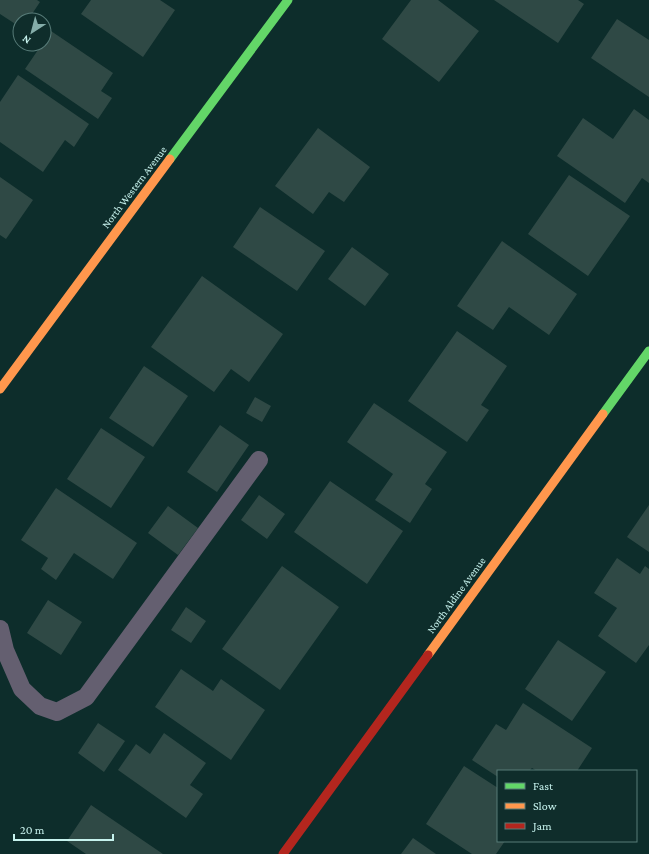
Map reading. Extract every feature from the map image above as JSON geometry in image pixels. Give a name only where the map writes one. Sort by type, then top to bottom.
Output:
[{"type":"street","name":"North Western Avenue","points":[[0,389],[288,0]]},
{"type":"street","name":"North Aldine Avenue","points":[[283,854],[649,351]]},
{"type":"lane","points":[[0,629],[5,650],[22,689],[40,706],[57,712],[86,697],[259,460]]},
{"type":"building","points":[[0,0],[37,0],[40,2],[33,12],[12,12],[12,22],[0,14]]},
{"type":"building","points":[[91,0],[160,0],[175,10],[143,57],[81,14]]},
{"type":"building","points":[[411,0],[438,0],[479,31],[439,82],[382,39]]},
{"type":"building","points":[[494,0],[578,0],[584,4],[558,43]]},
{"type":"building","points":[[617,19],[649,40],[649,97],[591,58]]},
{"type":"building","points":[[52,32],[113,73],[101,91],[112,98],[98,119],[25,69],[37,52],[52,52]]},
{"type":"building","points":[[18,75],[89,124],[74,147],[65,140],[43,172],[0,142],[0,102]]},
{"type":"building","points":[[634,109],[649,120],[649,183],[642,178],[625,203],[557,156],[583,118],[613,139]]},
{"type":"building","points":[[318,128],[370,167],[344,202],[329,192],[313,214],[275,186]]},
{"type":"building","points":[[569,175],[630,216],[588,276],[528,234]]},
{"type":"building","points":[[0,177],[33,200],[6,239],[0,235]]},
{"type":"building","points":[[260,207],[325,251],[297,291],[233,247]]},
{"type":"building","points":[[502,241],[577,294],[549,335],[509,307],[493,330],[457,306]]},
{"type":"building","points":[[352,247],[389,274],[365,306],[328,279]]},
{"type":"building","points":[[202,276],[283,334],[249,382],[231,369],[214,392],[151,347]]},
{"type":"building","points":[[457,331],[507,366],[481,405],[489,410],[467,442],[408,401]]},
{"type":"building","points":[[144,366],[188,396],[153,447],[109,418]]},
{"type":"building","points":[[255,397],[271,406],[262,422],[246,413]]},
{"type":"building","points":[[374,403],[447,452],[425,484],[432,489],[410,523],[375,500],[393,474],[347,442]]},
{"type":"building","points":[[220,425],[249,445],[217,492],[187,472]]},
{"type":"building","points":[[101,428],[145,457],[111,508],[67,479]]},
{"type":"building","points":[[330,481],[403,531],[367,584],[294,532]]},
{"type":"building","points":[[56,488],[137,543],[113,579],[74,553],[56,580],[41,569],[48,558],[21,540]]},
{"type":"building","points":[[259,495],[285,514],[267,539],[241,520]]},
{"type":"building","points":[[649,505],[649,552],[627,537]]},
{"type":"building","points":[[168,506],[198,528],[178,555],[148,533]]},
{"type":"building","points":[[617,558],[640,574],[645,566],[649,569],[649,645],[636,663],[598,636],[617,608],[594,593]]},
{"type":"building","points":[[282,566],[339,607],[280,690],[222,649]]},
{"type":"building","points":[[48,600],[82,622],[61,655],[27,633]]},
{"type":"building","points":[[186,607],[206,621],[191,643],[171,630]]},
{"type":"building","points":[[558,640],[606,672],[572,721],[525,689]]},
{"type":"building","points":[[181,669],[213,691],[221,679],[265,710],[231,760],[155,707]]},
{"type":"building","points":[[523,703],[592,748],[578,770],[535,770],[532,768],[530,770],[497,770],[497,776],[472,760],[496,724],[506,730]]},
{"type":"building","points":[[98,723],[125,741],[104,772],[78,753]]},
{"type":"building","points":[[164,733],[206,763],[190,785],[203,794],[186,818],[118,770],[136,744],[150,754]]},
{"type":"building","points":[[464,766],[497,787],[497,842],[504,842],[496,854],[472,854],[426,824]]},
{"type":"building","points":[[91,805],[163,854],[86,854],[67,841]]},
{"type":"building","points":[[413,838],[436,854],[401,854]]},
{"type":"traffic: fast","points":[[170,159],[288,0]]},
{"type":"traffic: fast","points":[[603,414],[649,351]]},
{"type":"traffic: slow","points":[[0,389],[170,159]]},
{"type":"traffic: slow","points":[[428,655],[603,414]]},
{"type":"traffic: jam","points":[[283,854],[428,655]]}]
